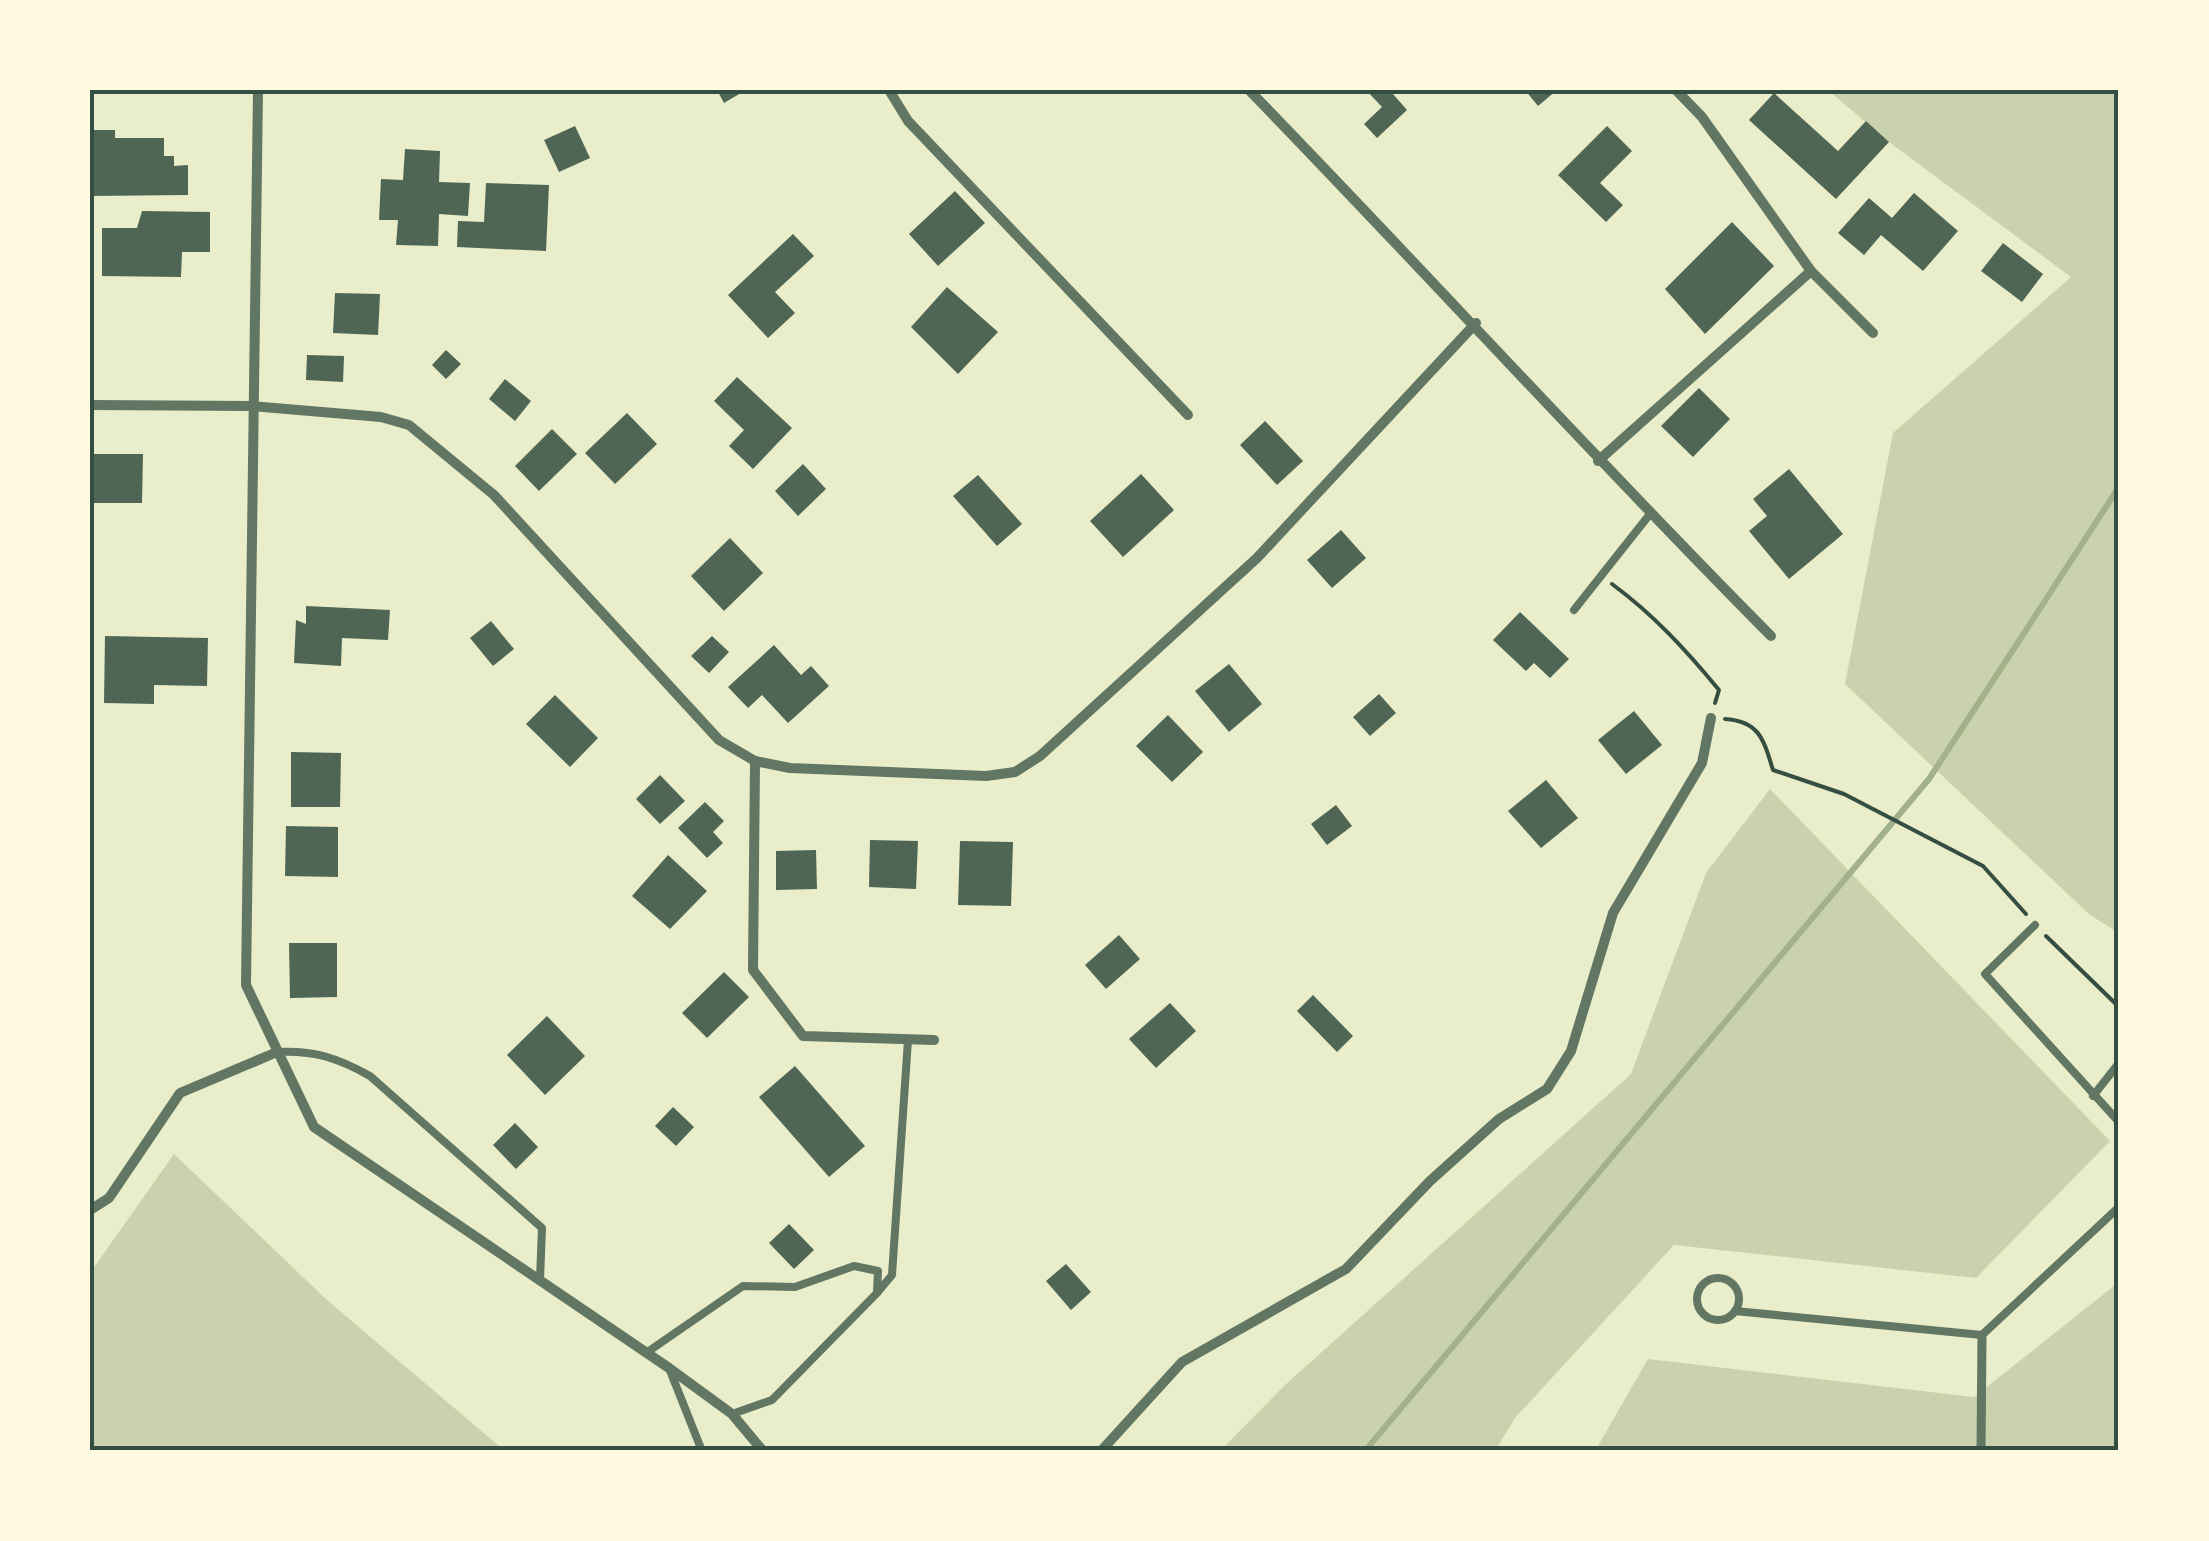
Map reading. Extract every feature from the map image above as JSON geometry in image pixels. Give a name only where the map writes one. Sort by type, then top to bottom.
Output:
[{"type":"street","points":[[258,90],[246,984],[314,1128],[669,1368],[732,1414],[763,1451]]},
{"type":"street","points":[[888,90],[908,120],[1188,414]]},
{"type":"street","points":[[1249,90],[1476,323],[1598,460],[1771,636]]},
{"type":"street","points":[[1676,90],[1702,117],[1811,271],[1872,333]]},
{"type":"street","points":[[1598,460],[1811,271]]},
{"type":"street","points":[[90,405],[251,406],[381,416],[409,425],[494,495],[719,740],[756,760],[790,768],[986,776],[1015,772],[1040,756],[1256,558],[1476,323]]},
{"type":"street","points":[[1101,1451],[1182,1362],[1346,1270],[1430,1181],[1499,1119],[1548,1089],[1571,1051],[1613,912],[1702,763],[1711,718]]},
{"type":"street","points":[[756,760],[753,970],[803,1036],[934,1040]]},
{"type":"street","points":[[90,1210],[109,1198],[180,1092],[278,1052]]},
{"type":"street","points":[[1981,1451],[1982,1335]]},
{"type":"lane","points":[[1574,610],[1650,514]]},
{"type":"lane","points":[[2035,925],[1985,974],[2119,1122]]},
{"type":"lane","points":[[732,1414],[772,1400],[892,1275],[908,1040]]},
{"type":"lane","points":[[278,1052],[305,1051],[338,1058],[370,1076],[542,1228],[540,1280]]},
{"type":"lane","points":[[2093,1096],[2119,1063]]},
{"type":"lane","points":[[1736,1310],[1737,1291],[1728,1281],[1715,1278],[1699,1290],[1698,1304],[1705,1316],[1725,1319],[1736,1310],[1982,1335],[2119,1207]]},
{"type":"lane","points":[[646,1352],[743,1286],[795,1287],[854,1266],[878,1272],[876,1294]]},
{"type":"lane","points":[[669,1368],[702,1451]]},
{"type":"path","points":[[1600,575],[1648,610],[1720,690],[1711,718],[1744,720],[1761,733],[1773,770],[1844,794],[1983,866],[2035,925],[2119,1007]]},
{"type":"green space","points":[[1828,90],[2119,90],[2119,933],[2090,915],[1845,684],[1893,433],[2071,277],[1889,142]]},
{"type":"green space","points":[[1770,789],[2110,1141],[1976,1278],[1674,1245],[1515,1418],[1495,1451],[1220,1451],[1284,1386],[1631,1074],[1706,873]]},
{"type":"green space","points":[[174,1154],[328,1301],[505,1451],[90,1451],[90,1273]]},
{"type":"green space","points":[[2119,1282],[2119,1451],[1595,1451],[1648,1359],[1974,1397]]},
{"type":"building","points":[[717,90],[746,90],[724,103]]},
{"type":"building","points":[[1366,90],[1397,90],[1393,94],[1407,110],[1377,138],[1364,124],[1382,107]]},
{"type":"building","points":[[1525,90],[1557,90],[1538,106]]},
{"type":"building","points":[[1774,93],[1838,151],[1866,121],[1889,142],[1836,199],[1749,120]]},
{"type":"building","points":[[575,126],[590,158],[559,172],[544,140]]},
{"type":"building","points":[[1607,126],[1632,151],[1600,183],[1623,205],[1606,222],[1558,175]]},
{"type":"building","points":[[90,130],[115,130],[115,138],[164,138],[164,156],[174,156],[174,166],[188,165],[188,195],[90,196]]},
{"type":"building","points":[[405,149],[440,151],[439,182],[470,183],[468,216],[439,214],[438,246],[396,245],[398,220],[379,220],[381,179],[403,180]]},
{"type":"building","points":[[486,183],[549,185],[546,251],[457,247],[458,221],[484,222]]},
{"type":"building","points":[[955,191],[985,223],[938,266],[909,234]]},
{"type":"building","points":[[1914,193],[1958,231],[1923,271],[1881,235],[1864,255],[1838,233],[1869,198],[1892,218]]},
{"type":"building","points":[[142,211],[210,212],[210,252],[182,252],[181,277],[102,276],[102,228],[137,228]]},
{"type":"building","points":[[1732,222],[1774,266],[1705,334],[1665,289]]},
{"type":"building","points":[[793,234],[814,256],[775,292],[795,313],[768,338],[728,295]]},
{"type":"building","points":[[2003,243],[2043,274],[2022,302],[1981,271]]},
{"type":"building","points":[[947,287],[998,332],[958,374],[911,327]]},
{"type":"building","points":[[335,293],[380,294],[378,335],[333,333]]},
{"type":"building","points":[[446,350],[461,364],[446,379],[432,365]]},
{"type":"building","points":[[307,355],[344,356],[343,382],[306,380]]},
{"type":"building","points":[[737,377],[792,428],[753,469],[729,446],[744,430],[714,401]]},
{"type":"building","points":[[505,379],[531,401],[515,421],[489,399]]},
{"type":"building","points":[[1699,388],[1730,419],[1693,457],[1661,426]]},
{"type":"building","points":[[627,413],[657,444],[615,484],[585,453]]},
{"type":"building","points":[[1265,421],[1303,461],[1277,485],[1240,445]]},
{"type":"building","points":[[552,429],[577,454],[539,491],[515,466]]},
{"type":"building","points":[[90,454],[143,454],[142,503],[90,503]]},
{"type":"building","points":[[803,464],[826,489],[798,516],[775,491]]},
{"type":"building","points":[[1789,469],[1843,534],[1789,579],[1749,531],[1767,516],[1753,499]]},
{"type":"building","points":[[1141,474],[1174,510],[1123,557],[1090,521]]},
{"type":"building","points":[[978,475],[1022,524],[997,546],[953,496]]},
{"type":"building","points":[[1341,530],[1366,558],[1332,588],[1307,560]]},
{"type":"building","points":[[730,538],[763,573],[724,611],[691,576]]},
{"type":"building","points":[[306,606],[390,610],[388,640],[342,638],[341,666],[294,663],[296,620],[306,624]]},
{"type":"building","points":[[1520,612],[1569,659],[1550,678],[1534,663],[1526,671],[1493,640]]},
{"type":"building","points":[[491,621],[514,649],[493,666],[470,638]]},
{"type":"building","points":[[105,636],[208,638],[207,686],[154,685],[154,704],[104,703]]},
{"type":"building","points":[[712,636],[729,652],[709,673],[691,656]]},
{"type":"building","points":[[774,645],[801,675],[811,666],[829,686],[788,723],[762,695],[748,708],[728,687]]},
{"type":"building","points":[[1229,664],[1262,704],[1229,732],[1195,691]]},
{"type":"building","points":[[1379,694],[1396,713],[1370,736],[1353,717]]},
{"type":"building","points":[[555,695],[598,738],[570,767],[526,724]]},
{"type":"building","points":[[1634,711],[1662,745],[1626,774],[1598,740]]},
{"type":"building","points":[[1168,715],[1203,752],[1172,782],[1136,746]]},
{"type":"building","points":[[291,752],[341,753],[340,807],[291,807]]},
{"type":"building","points":[[660,775],[685,801],[660,824],[636,799]]},
{"type":"building","points":[[1546,780],[1578,818],[1541,848],[1508,811]]},
{"type":"building","points":[[705,802],[724,821],[713,832],[723,843],[707,858],[678,828]]},
{"type":"building","points":[[1336,805],[1352,826],[1327,845],[1311,824]]},
{"type":"building","points":[[286,826],[338,827],[338,877],[285,876]]},
{"type":"building","points":[[870,840],[918,841],[916,889],[869,887]]},
{"type":"building","points":[[960,841],[1013,842],[1011,906],[958,905]]},
{"type":"building","points":[[816,850],[817,889],[776,890],[776,851]]},
{"type":"building","points":[[668,855],[707,891],[670,929],[632,896]]},
{"type":"building","points":[[1119,935],[1140,959],[1106,989],[1085,965]]},
{"type":"building","points":[[289,943],[337,943],[337,997],[290,998]]},
{"type":"building","points":[[724,972],[749,997],[707,1038],[682,1013]]},
{"type":"building","points":[[1313,995],[1353,1036],[1337,1052],[1297,1011]]},
{"type":"building","points":[[1170,1003],[1196,1031],[1156,1068],[1129,1039]]},
{"type":"building","points":[[547,1016],[585,1056],[545,1095],[507,1055]]},
{"type":"building","points":[[795,1066],[865,1146],[829,1177],[759,1097]]},
{"type":"building","points":[[673,1107],[694,1127],[676,1146],[655,1126]]},
{"type":"building","points":[[515,1123],[538,1147],[516,1169],[493,1145]]},
{"type":"building","points":[[789,1224],[814,1250],[794,1269],[769,1243]]},
{"type":"building","points":[[1066,1264],[1091,1292],[1071,1310],[1046,1281]]},
{"type":"waterway","points":[[1365,1451],[1929,779],[2119,487]]}]
